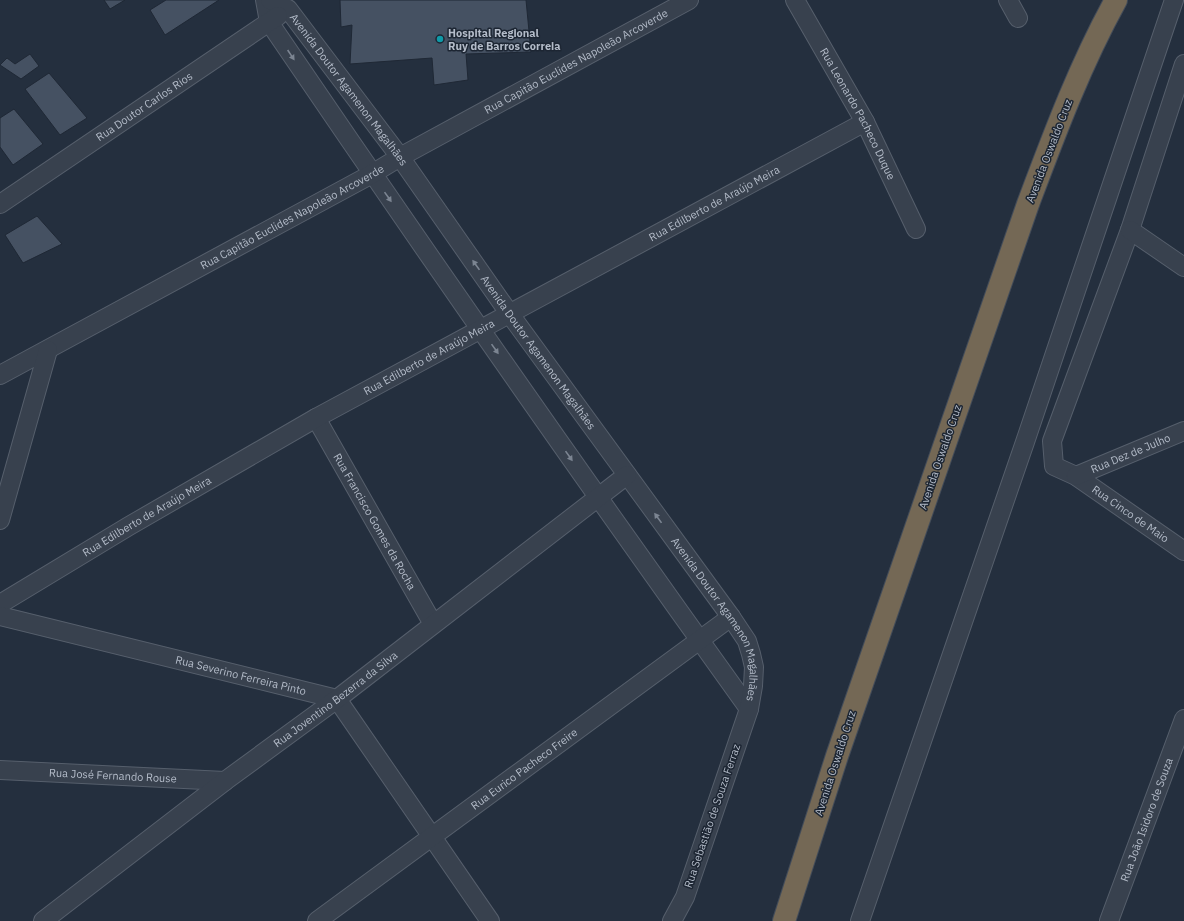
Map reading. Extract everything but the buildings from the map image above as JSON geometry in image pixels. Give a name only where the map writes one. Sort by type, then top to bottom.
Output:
[{"type":"highway","name":"Avenida Oswaldo Cruz","points":[[784,921],[837,756],[1028,204],[1065,109],[1098,32],[1116,0]]},
{"type":"street","name":"Avenida Doutor Agamenon Magalhães","points":[[265,0],[269,22],[372,174],[597,497],[748,709]]},
{"type":"street","name":"Avenida Doutor Agamenon Magalhães","points":[[270,0],[288,9],[400,157],[509,313],[731,617],[747,641],[754,667],[748,709]]},
{"type":"street","name":"Rua Capitão Euclides Napoleão Arcoverde","points":[[0,375],[372,174],[400,157],[689,0]]},
{"type":"street","name":"Rua Leonardo Pacheco Duque","points":[[795,0],[865,122],[916,229]]},
{"type":"street","points":[[1008,0],[1018,18]]},
{"type":"street","points":[[860,921],[1025,442],[1174,0]]},
{"type":"street","name":"Rua Doutor Carlos Rios","points":[[0,204],[288,9]]},
{"type":"street","points":[[1184,64],[1130,230],[1184,267]]},
{"type":"street","name":"Rua Edilberto de Araújo Meira","points":[[0,604],[129,526],[316,418],[865,122]]},
{"type":"street","name":"Rua Cinco de Maio","points":[[1130,230],[1052,440],[1054,466],[1076,476],[1184,551]]},
{"type":"street","points":[[0,520],[48,350]]},
{"type":"street","name":"Rua Francisco Gomes da Rocha","points":[[316,418],[433,624]]},
{"type":"street","name":"Rua Dez de Julho","points":[[1076,476],[1184,431]]},
{"type":"street","name":"Rua Joventino Bezerra da Silva","points":[[44,921],[225,781],[337,699],[627,475]]},
{"type":"street","name":"Rua Severino Ferreira Pinto","points":[[0,616],[337,699]]},
{"type":"street","name":"Rua Eurico Pacheco Freire","points":[[317,921],[731,617]]},
{"type":"street","points":[[337,699],[490,921]]},
{"type":"street","name":"Rua Sebastião de Souza Ferraz","points":[[672,921],[685,897],[748,709]]},
{"type":"street","name":"Rua João Isidoro de Souza","points":[[1110,921],[1184,719]]},
{"type":"street","name":"Rua José Fernando Rouse","points":[[0,770],[225,781]]},
{"type":"place","name":"Hospital Regional Ruy de Barros Correia","points":[[440,39]]}]
